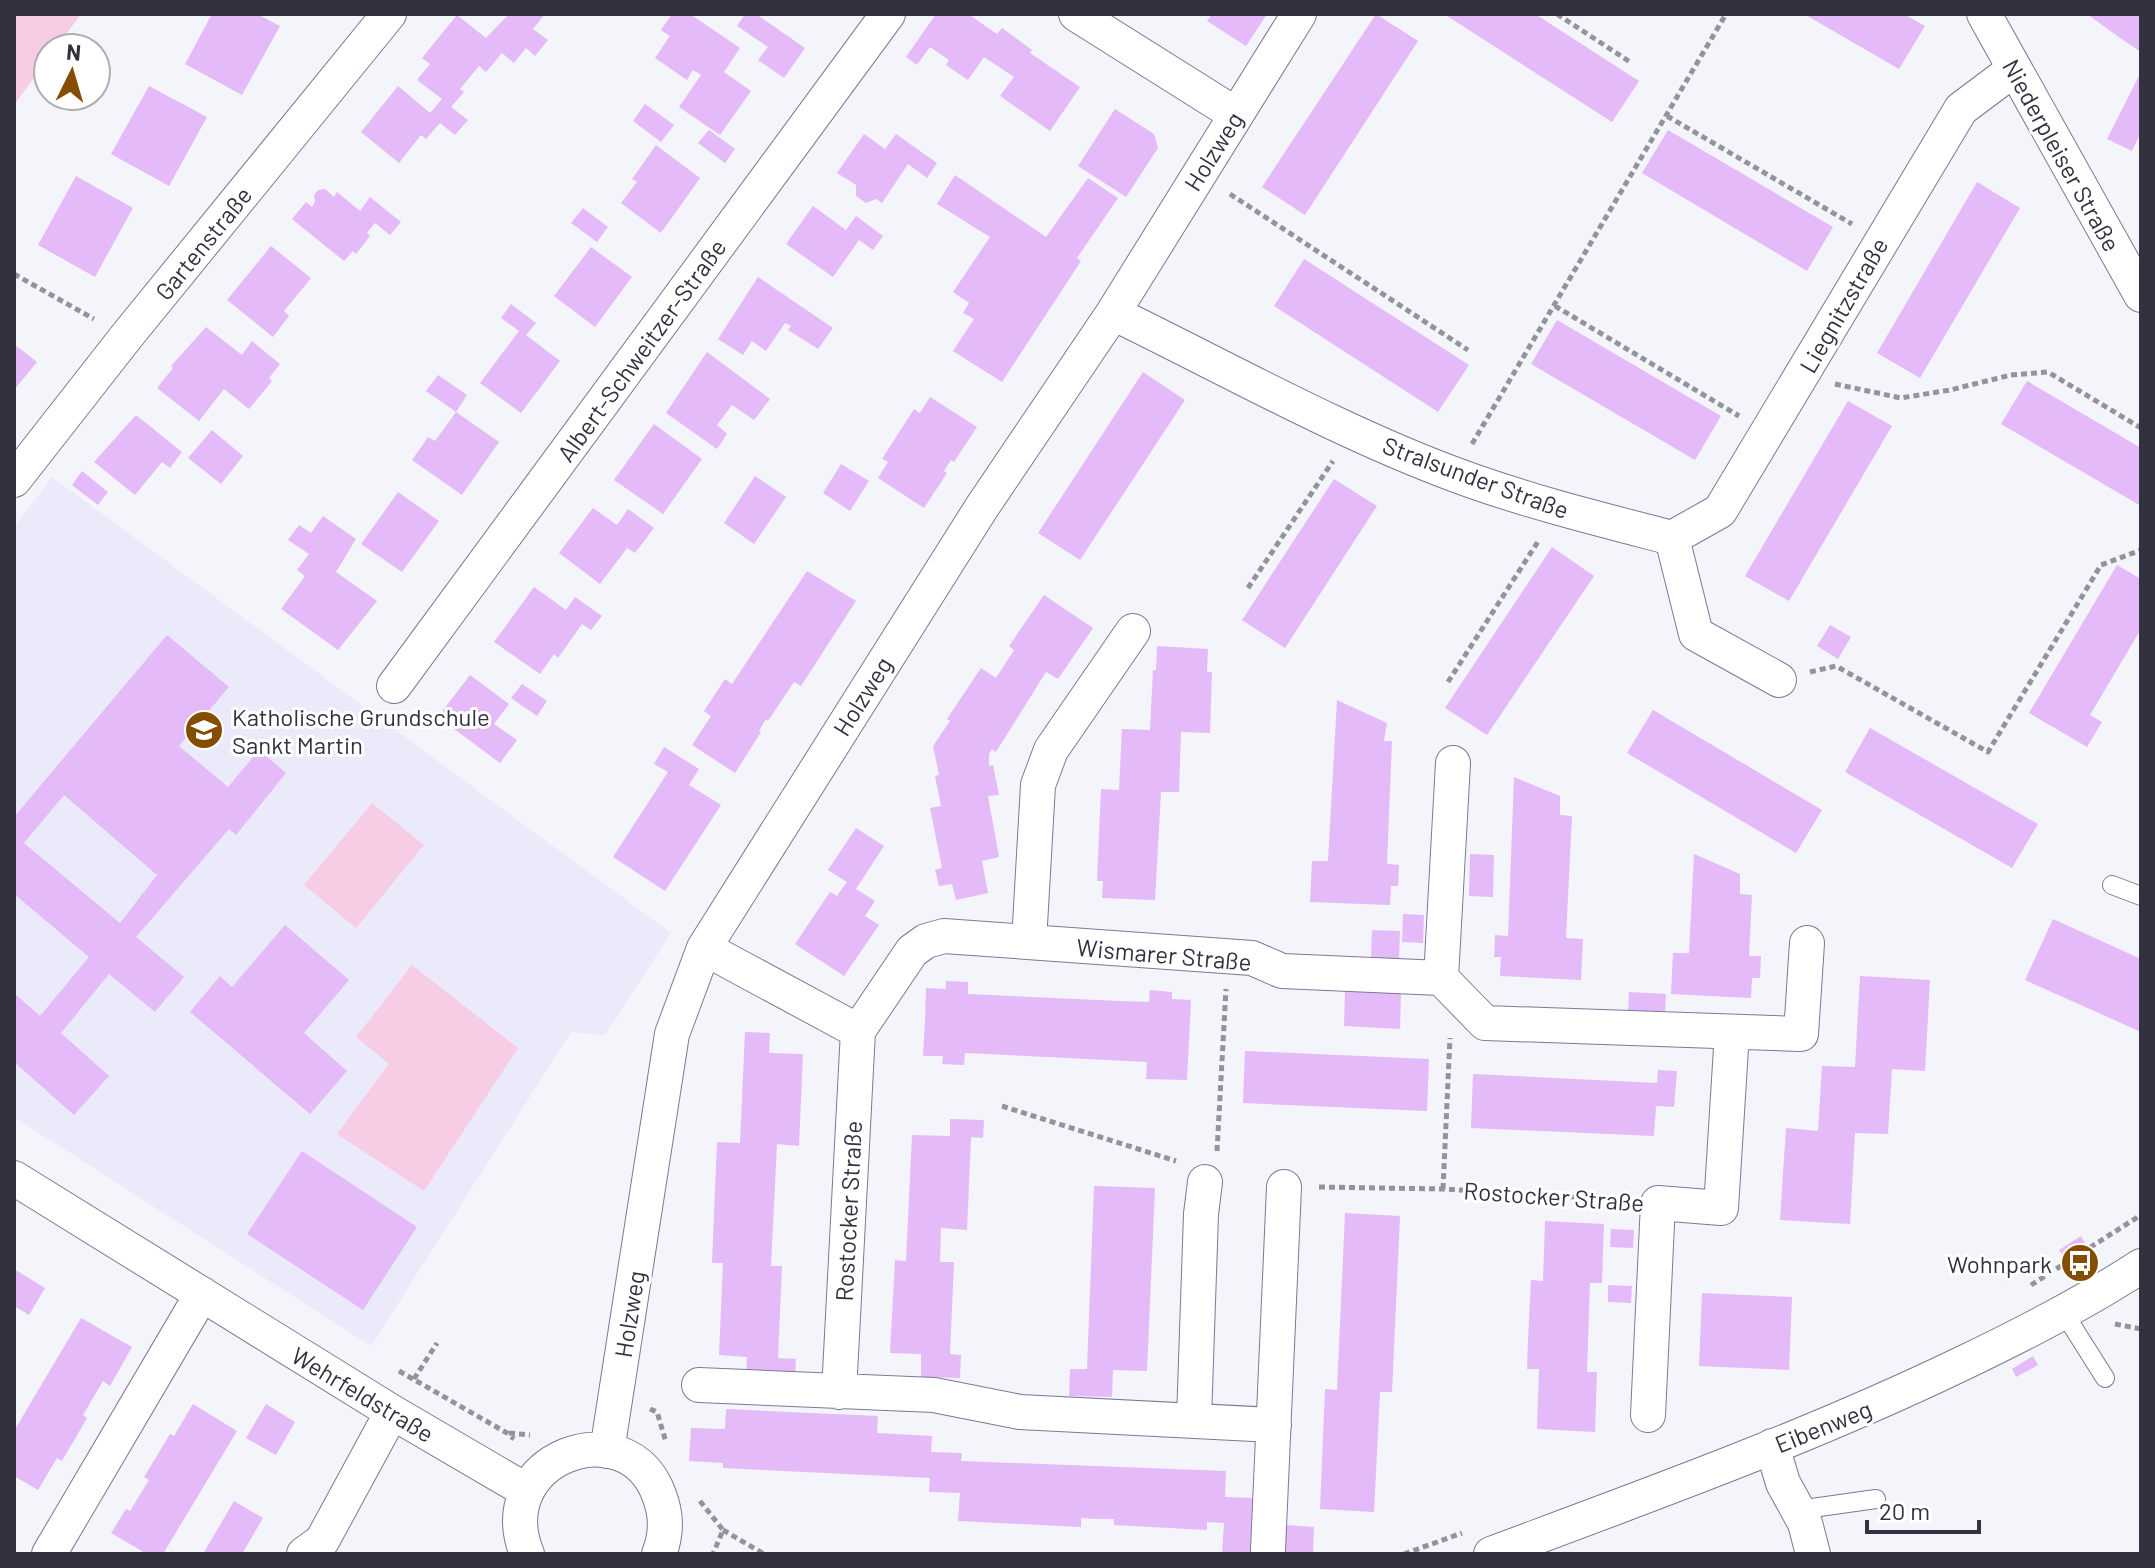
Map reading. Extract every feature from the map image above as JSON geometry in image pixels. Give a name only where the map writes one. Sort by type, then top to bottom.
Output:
[{"type":"street","name":"Gartenstraße","points":[[16,475],[389,14]]},
{"type":"street","name":"Albert-Schweitzer-Straße","points":[[394,686],[888,14]]},
{"type":"street","points":[[1076,14],[1235,114]]},
{"type":"street","name":"Holzweg","points":[[607,1451],[672,1034],[704,948],[974,519],[1113,313],[1299,14]]},
{"type":"street","name":"Niederpleiser Straße","points":[[1984,14],[2141,295]]},
{"type":"street","name":"Liegnitzstraße","points":[[1672,538],[1720,511],[1961,109],[2013,70]]},
{"type":"street","name":"Stralsunder Straße","points":[[1113,313],[1354,431],[1454,474],[1559,509],[1672,538]]},
{"type":"street","points":[[1672,538],[1696,634],[1779,680]]},
{"type":"street","points":[[1029,942],[1038,785],[1051,750],[1133,631]]},
{"type":"street","points":[[1453,763],[1441,978],[1485,1023],[1801,1034],[1807,943]]},
{"type":"street","name":"Wismarer Straße","points":[[858,1031],[912,951],[926,941],[944,936],[1252,958],[1282,971],[1441,978]]},
{"type":"street","points":[[704,948],[858,1031]]},
{"type":"street","name":"Rostocker Straße","points":[[839,1392],[858,1031]]},
{"type":"street","points":[[1658,1203],[1721,1208],[1732,1032]]},
{"type":"street","name":"Wehrfeldstraße","points":[[14,1178],[392,1412],[527,1491]]},
{"type":"street","points":[[1194,1420],[1201,1214],[1205,1182]]},
{"type":"street","points":[[1268,1550],[1284,1187]]},
{"type":"street","name":"Rostocker Straße","points":[[1648,1415],[1658,1203]]},
{"type":"street","name":"Eibenweg","points":[[1491,1554],[1663,1490],[1873,1406],[2064,1313],[2141,1266]]},
{"type":"street","points":[[49,1554],[202,1294]]},
{"type":"street","points":[[699,1385],[934,1395],[1020,1412],[1274,1425]]},
{"type":"street","points":[[304,1554],[322,1541],[392,1412]]},
{"type":"street","points":[[1772,1446],[1783,1483],[1805,1523],[1813,1554]]},
{"type":"street","points":[[527,1554],[521,1539],[519,1514],[527,1491],[544,1468],[562,1455],[584,1450],[607,1451],[627,1458],[644,1471],[657,1488],[664,1508],[663,1553]]},
{"type":"lane","points":[[2112,885],[2141,896]]},
{"type":"lane","points":[[2064,1313],[2105,1378]]},
{"type":"lane","points":[[1798,1510],[1876,1499]]},
{"type":"path","points":[[1557,14],[1630,62]]},
{"type":"path","points":[[1454,474],[1726,14]]},
{"type":"path","points":[[1667,116],[1880,241]]},
{"type":"path","points":[[1199,174],[1468,350]]},
{"type":"path","points":[[14,274],[126,337]]},
{"type":"path","points":[[1555,306],[1767,433]]},
{"type":"path","points":[[1806,369],[1840,387],[1901,398],[2011,375],[2048,372],[2141,428]]},
{"type":"path","points":[[1248,588],[1354,431]]},
{"type":"path","points":[[1448,682],[1559,509]]},
{"type":"path","points":[[1779,680],[1836,666],[1988,752],[2101,565],[2141,550]]},
{"type":"path","points":[[1205,1182],[1217,1153],[1227,956]]},
{"type":"path","points":[[1441,978],[1450,1040],[1443,1189]]},
{"type":"path","points":[[1002,1106],[1195,1167],[1205,1182]]},
{"type":"path","name":"Rostocker Straße","points":[[1284,1187],[1443,1189],[1658,1203]]},
{"type":"path","points":[[2104,1321],[2141,1329]]},
{"type":"path","points":[[392,1412],[437,1343]]},
{"type":"path","points":[[723,1530],[764,1554]]},
{"type":"shaded area","points":[[14,14],[81,14],[68,32],[32,32],[32,81],[14,105]]},
{"type":"shaded area","name":"Katholische Grundschule Sankt Martin","points":[[52,477],[671,933],[605,1035],[571,1032],[371,1346],[14,1117],[14,527]]},
{"type":"shaded area","points":[[372,803],[424,845],[356,928],[304,885]]},
{"type":"shaded area","points":[[412,965],[518,1048],[424,1191],[337,1134],[389,1064],[356,1037]]},
{"type":"building","points":[[212,14],[257,14],[280,26],[242,95],[185,64]]},
{"type":"building","points":[[509,14],[545,14],[533,29],[548,40],[535,56],[526,48],[514,63],[502,53],[486,72],[479,66],[460,89],[464,92],[451,107],[468,120],[455,135],[440,123],[426,139],[421,135],[399,163],[361,132],[398,86],[430,113],[442,99],[417,80],[430,64],[422,58],[457,15],[486,38]]},
{"type":"building","points":[[672,14],[690,14],[740,48],[724,72],[751,91],[720,135],[679,107],[701,75],[693,70],[687,80],[655,58],[670,36],[661,30]]},
{"type":"building","points":[[745,14],[756,14],[805,48],[784,78],[758,60],[768,47],[737,26]]},
{"type":"building","points":[[936,14],[968,14],[997,34],[1002,28],[1032,50],[1030,53],[1080,87],[1050,131],[1000,96],[1014,77],[984,57],[968,80],[946,65],[949,60],[930,47],[917,65],[906,57]]},
{"type":"building","points":[[1212,14],[1267,14],[1246,46],[1207,21]]},
{"type":"building","points":[[1376,14],[1418,41],[1305,215],[1262,187]]},
{"type":"building","points":[[1444,14],[1535,14],[1639,81],[1612,122]]},
{"type":"building","points":[[1804,14],[1904,14],[1925,26],[1899,69]]},
{"type":"building","points":[[2087,14],[2141,14],[2141,52],[2123,40]]},
{"type":"building","points":[[2141,72],[2141,132],[2132,151],[2107,139]]},
{"type":"building","points":[[149,86],[207,117],[169,186],[111,154]]},
{"type":"building","points":[[645,104],[674,125],[661,142],[633,121]]},
{"type":"building","points":[[1115,109],[1154,134],[1158,148],[1126,197],[1078,166]]},
{"type":"building","points":[[709,130],[735,149],[725,163],[698,143]]},
{"type":"building","points":[[1668,130],[1833,227],[1807,271],[1642,173]]},
{"type":"building","points":[[864,134],[885,149],[896,134],[937,163],[927,178],[908,164],[882,203],[876,199],[866,203],[856,196],[856,185],[837,173]]},
{"type":"building","points":[[656,145],[700,178],[661,233],[621,203],[637,182],[632,179]]},
{"type":"building","points":[[955,175],[1046,237],[1088,178],[1118,198],[1077,258],[1081,261],[1002,382],[953,351],[974,319],[963,313],[969,303],[953,292],[990,237],[937,204]]},
{"type":"building","points":[[76,176],[133,208],[95,277],[38,245]]},
{"type":"building","points":[[1977,182],[2020,208],[1920,378],[1877,353]]},
{"type":"building","points":[[325,189],[334,197],[337,192],[360,211],[370,197],[401,222],[390,235],[375,223],[367,233],[370,236],[356,254],[353,251],[344,261],[292,219],[306,202],[312,207],[314,195],[318,190]]},
{"type":"building","points":[[813,206],[846,230],[856,216],[883,236],[873,250],[859,240],[833,277],[786,244]]},
{"type":"building","points":[[583,208],[608,227],[597,242],[571,223]]},
{"type":"building","points":[[271,246],[311,278],[284,311],[289,316],[273,337],[227,300]]},
{"type":"building","points":[[591,247],[632,277],[595,327],[554,296]]},
{"type":"building","points":[[1304,259],[1469,365],[1438,412],[1274,306]]},
{"type":"building","points":[[758,277],[833,328],[818,349],[788,330],[791,326],[785,323],[766,351],[752,341],[743,355],[718,339]]},
{"type":"building","points":[[511,304],[536,323],[526,335],[560,361],[521,413],[480,383],[519,331],[501,318]]},
{"type":"building","points":[[1557,320],[1721,416],[1695,460],[1531,364]]},
{"type":"building","points":[[206,327],[242,355],[252,341],[280,364],[269,378],[272,381],[249,409],[224,389],[199,421],[157,388],[173,368],[171,366]]},
{"type":"building","points":[[14,344],[37,362],[14,390]]},
{"type":"building","points":[[707,352],[770,399],[754,420],[732,405],[717,425],[727,434],[717,449],[666,413]]},
{"type":"building","points":[[1143,372],[1185,400],[1080,560],[1038,533]]},
{"type":"building","points":[[438,375],[467,395],[456,412],[426,391]]},
{"type":"building","points":[[2027,381],[2141,448],[2141,506],[2001,424]]},
{"type":"building","points":[[930,397],[977,427],[954,462],[951,460],[944,471],[947,473],[924,508],[878,478],[888,462],[882,459],[914,409],[920,413]]},
{"type":"building","points":[[1848,401],[1892,426],[1789,601],[1745,576]]},
{"type":"building","points":[[456,412],[499,442],[462,495],[412,460],[428,437],[435,441]]},
{"type":"building","points":[[136,415],[182,452],[170,468],[162,462],[135,495],[94,462]]},
{"type":"building","points":[[654,424],[702,459],[663,514],[614,480]]},
{"type":"building","points":[[212,430],[243,456],[221,484],[188,458]]},
{"type":"building","points":[[841,464],[869,481],[850,511],[823,493]]},
{"type":"building","points":[[82,471],[108,492],[98,505],[72,485]]},
{"type":"building","points":[[755,476],[786,497],[754,544],[724,523]]},
{"type":"building","points":[[1334,479],[1377,506],[1285,648],[1242,620]]},
{"type":"building","points":[[398,492],[439,521],[402,572],[361,544]]},
{"type":"building","points":[[593,508],[617,525],[628,509],[654,528],[635,553],[627,548],[600,584],[559,553]]},
{"type":"building","points":[[323,516],[356,539],[336,572],[377,601],[338,650],[281,609],[305,576],[297,570],[309,554],[288,540],[299,525],[311,533]]},
{"type":"building","points":[[1552,547],[1594,576],[1487,735],[1445,708]]},
{"type":"building","points":[[2117,565],[2141,579],[2141,629],[2090,715],[2102,722],[2087,747],[2029,713]]},
{"type":"building","points":[[807,571],[856,601],[801,686],[794,682],[768,721],[766,719],[735,773],[692,745],[711,716],[704,711],[725,679],[732,684]]},
{"type":"building","points":[[534,587],[566,610],[575,597],[602,616],[591,630],[582,624],[558,658],[554,654],[540,674],[494,642]]},
{"type":"building","points":[[1044,595],[1093,628],[1058,679],[1046,672],[996,752],[992,749],[989,754],[989,766],[993,765],[999,795],[988,796],[999,857],[982,861],[988,893],[956,900],[952,884],[939,886],[935,870],[942,868],[930,808],[941,806],[933,746],[981,668],[996,678],[1014,650],[1009,646]]},
{"type":"building","points":[[1830,625],[1851,637],[1838,659],[1817,646]]},
{"type":"building","points":[[167,635],[229,687],[179,746],[228,787],[259,750],[286,773],[236,835],[229,829],[136,937],[184,977],[155,1012],[109,974],[61,1033],[109,1076],[74,1115],[14,1062],[14,993],[40,1016],[89,957],[14,894],[14,817]],"holes":[[[64,795],[157,875],[120,923],[24,843]]]},
{"type":"building","points":[[1157,646],[1208,649],[1207,672],[1212,672],[1210,733],[1181,732],[1179,792],[1161,792],[1155,900],[1102,898],[1103,881],[1097,881],[1101,789],[1119,790],[1122,729],[1150,730]]},
{"type":"building","points":[[470,675],[509,704],[494,724],[517,740],[500,763],[438,717]]},
{"type":"building","points":[[522,684],[547,701],[537,716],[511,698]]},
{"type":"building","points":[[1337,700],[1387,723],[1384,741],[1392,741],[1387,864],[1399,865],[1398,886],[1391,886],[1390,905],[1310,902],[1312,861],[1328,861]]},
{"type":"building","points":[[1653,710],[1822,810],[1796,853],[1627,753]]},
{"type":"building","points":[[1870,728],[2038,824],[2012,868],[1845,772]]},
{"type":"building","points":[[664,747],[699,769],[689,785],[721,805],[665,891],[613,857],[668,772],[654,764]]},
{"type":"building","points":[[1514,777],[1560,796],[1560,815],[1572,816],[1566,938],[1583,939],[1581,980],[1500,976],[1501,957],[1494,957],[1495,935],[1508,936]]},
{"type":"building","points":[[856,828],[884,846],[856,889],[875,901],[865,916],[879,925],[844,976],[795,944],[830,892],[837,896],[847,882],[828,870]]},
{"type":"building","points":[[1470,854],[1494,855],[1493,897],[1469,896]]},
{"type":"building","points":[[1694,854],[1740,874],[1740,894],[1752,895],[1749,956],[1761,956],[1760,978],[1752,978],[1751,998],[1671,994],[1673,953],[1689,953]]},
{"type":"building","points":[[1403,914],[1424,915],[1423,943],[1402,942]]},
{"type":"building","points":[[2053,919],[2141,959],[2141,1032],[2025,980]]},
{"type":"building","points":[[285,925],[349,980],[304,1033],[347,1071],[310,1114],[190,1012],[220,976],[232,987]]},
{"type":"building","points":[[1372,930],[1400,931],[1399,959],[1371,958]]},
{"type":"building","points":[[1860,976],[1930,980],[1925,1071],[1892,1069],[1888,1134],[1855,1133],[1850,1224],[1780,1220],[1786,1128],[1818,1131],[1822,1066],[1855,1067]]},
{"type":"building","points":[[946,981],[968,982],[968,994],[1149,1002],[1150,990],[1172,992],[1172,999],[1191,1000],[1187,1080],[1146,1079],[1147,1062],[965,1053],[964,1065],[942,1064],[943,1056],[923,1056],[926,988],[946,989]]},
{"type":"building","points":[[1345,990],[1401,992],[1400,1029],[1344,1026]]},
{"type":"building","points":[[1629,992],[1666,994],[1665,1015],[1628,1013]]},
{"type":"building","points":[[745,1032],[770,1033],[769,1053],[803,1054],[799,1146],[777,1144],[771,1266],[782,1266],[778,1358],[796,1359],[795,1375],[746,1373],[747,1357],[719,1355],[723,1263],[712,1263],[717,1142],[740,1143]]},
{"type":"building","points":[[1245,1051],[1429,1059],[1427,1111],[1243,1103]]},
{"type":"building","points":[[1658,1070],[1677,1071],[1674,1107],[1656,1106],[1654,1136],[1471,1128],[1473,1074],[1657,1083]]},
{"type":"building","points":[[950,1119],[984,1120],[983,1138],[971,1137],[967,1230],[941,1228],[940,1262],[954,1262],[950,1354],[961,1355],[960,1378],[921,1377],[921,1354],[890,1353],[895,1260],[906,1261],[912,1135],[950,1136]]},
{"type":"building","points":[[302,1151],[417,1227],[363,1310],[247,1234]]},
{"type":"building","points":[[1094,1186],[1155,1188],[1147,1371],[1113,1370],[1112,1397],[1069,1396],[1070,1369],[1087,1369]]},
{"type":"building","points":[[1345,1213],[1400,1216],[1392,1392],[1380,1392],[1374,1512],[1320,1509],[1325,1389],[1337,1390]]},
{"type":"building","points":[[1545,1221],[1604,1224],[1602,1283],[1590,1283],[1587,1372],[1597,1372],[1595,1432],[1537,1429],[1539,1369],[1527,1369],[1528,1339],[1531,1280],[1543,1281]]},
{"type":"building","points":[[1611,1229],[1634,1230],[1633,1248],[1610,1247]]},
{"type":"building","points":[[2081,1236],[2086,1245],[2065,1259],[2059,1250]]},
{"type":"building","points":[[14,1269],[45,1288],[29,1315],[14,1306]]},
{"type":"building","points":[[1608,1285],[1632,1286],[1631,1303],[1608,1302]]},
{"type":"building","points":[[1702,1293],[1792,1297],[1789,1370],[1699,1366]]},
{"type":"building","points":[[81,1318],[132,1347],[110,1386],[103,1381],[83,1415],[87,1418],[62,1461],[57,1458],[38,1490],[14,1476],[14,1431]]},
{"type":"building","points":[[2033,1356],[2038,1365],[2016,1377],[2012,1369]]},
{"type":"building","points":[[193,1404],[237,1431],[163,1554],[147,1554],[111,1533],[126,1509],[130,1511],[149,1480],[144,1477]]},
{"type":"building","points":[[266,1404],[295,1422],[276,1455],[246,1438]]},
{"type":"building","points":[[726,1409],[878,1416],[877,1433],[932,1436],[931,1452],[962,1453],[961,1461],[1226,1471],[1225,1497],[1253,1498],[1250,1554],[1222,1554],[1224,1523],[1207,1522],[1207,1530],[1114,1525],[1114,1519],[1081,1518],[1081,1527],[958,1521],[960,1493],[929,1492],[930,1478],[723,1468],[723,1463],[689,1461],[691,1428],[725,1429]]},
{"type":"building","points":[[234,1501],[263,1518],[242,1554],[203,1554]]},
{"type":"building","points":[[1286,1525],[1314,1527],[1313,1554],[1284,1554]]},
{"type":"place","name":"Katholische Grundschule Sankt Martin","points":[[204,730]]},
{"type":"place","name":"Wohnpark","points":[[2080,1263]]}]
